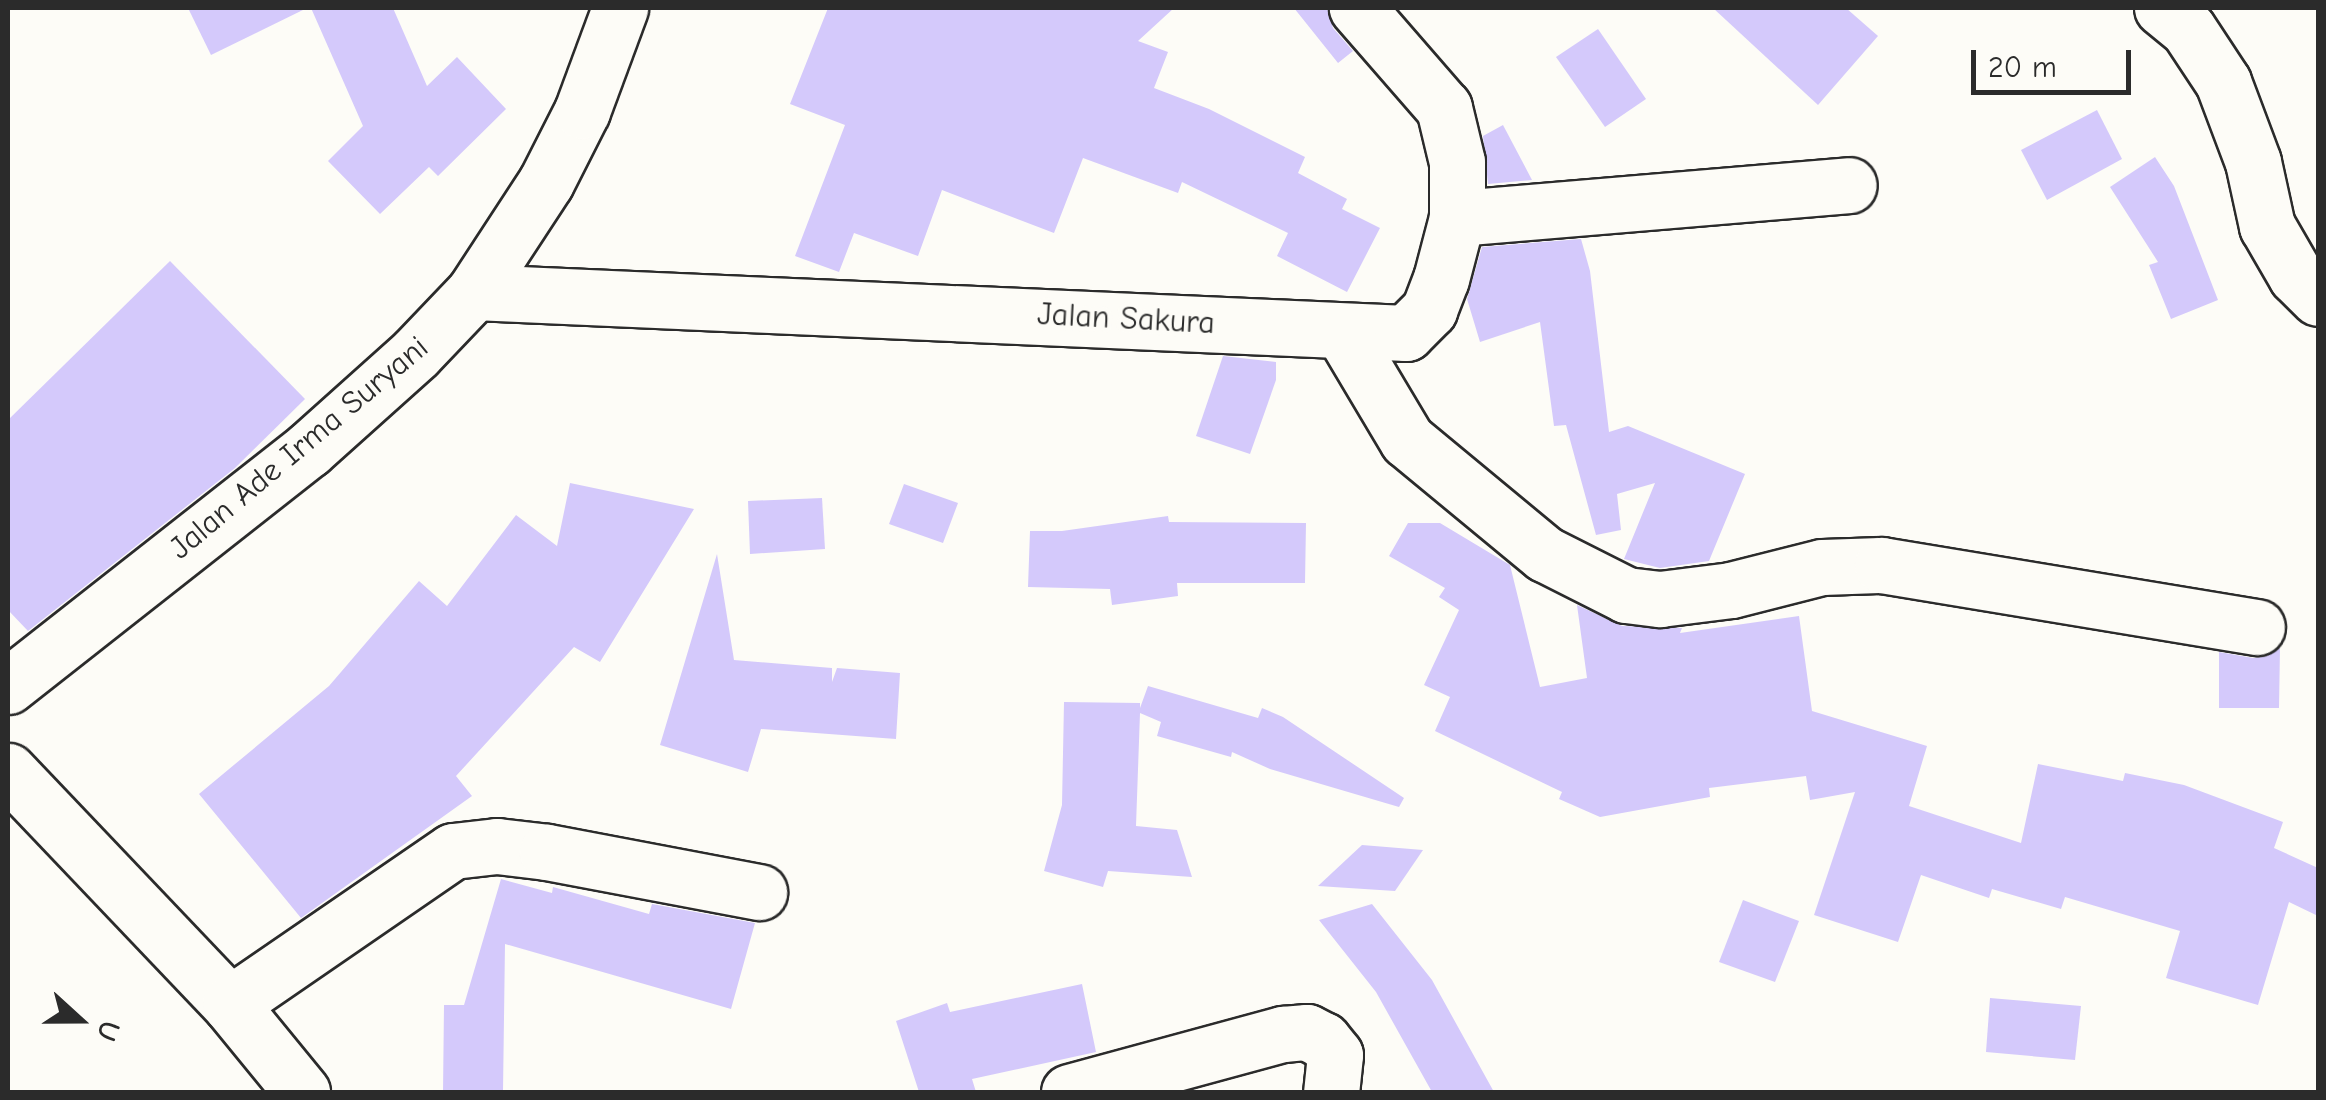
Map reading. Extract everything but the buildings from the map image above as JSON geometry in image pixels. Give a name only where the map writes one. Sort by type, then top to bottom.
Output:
[{"type":"main road","name":"Jalan Ade Irma Suryani","points":[[8,686],[308,450],[416,353],[474,292],[546,182],[582,110],[620,8]]},
{"type":"main road","name":"Jalan Sakura","points":[[474,292],[1406,333],[1429,310],[1457,218],[1458,162],[1444,108],[1356,8]]},
{"type":"main road","points":[[2162,8],[2188,28],[2223,82],[2254,162],[2267,226],[2296,276],[2318,298]]},
{"type":"main road","points":[[1457,218],[1849,185]]},
{"type":"main road","points":[[1342,331],[1407,440],[1545,554],[1626,595],[1660,599],[1731,590],[1822,568],[1882,565],[2258,627]]},
{"type":"main road","points":[[8,771],[230,1004],[302,1092]]},
{"type":"main road","points":[[230,1004],[452,852],[497,846],[547,852],[759,892]]},
{"type":"main road","points":[[1069,1092],[1283,1034],[1307,1032],[1323,1040],[1335,1055],[1331,1092]]}]
